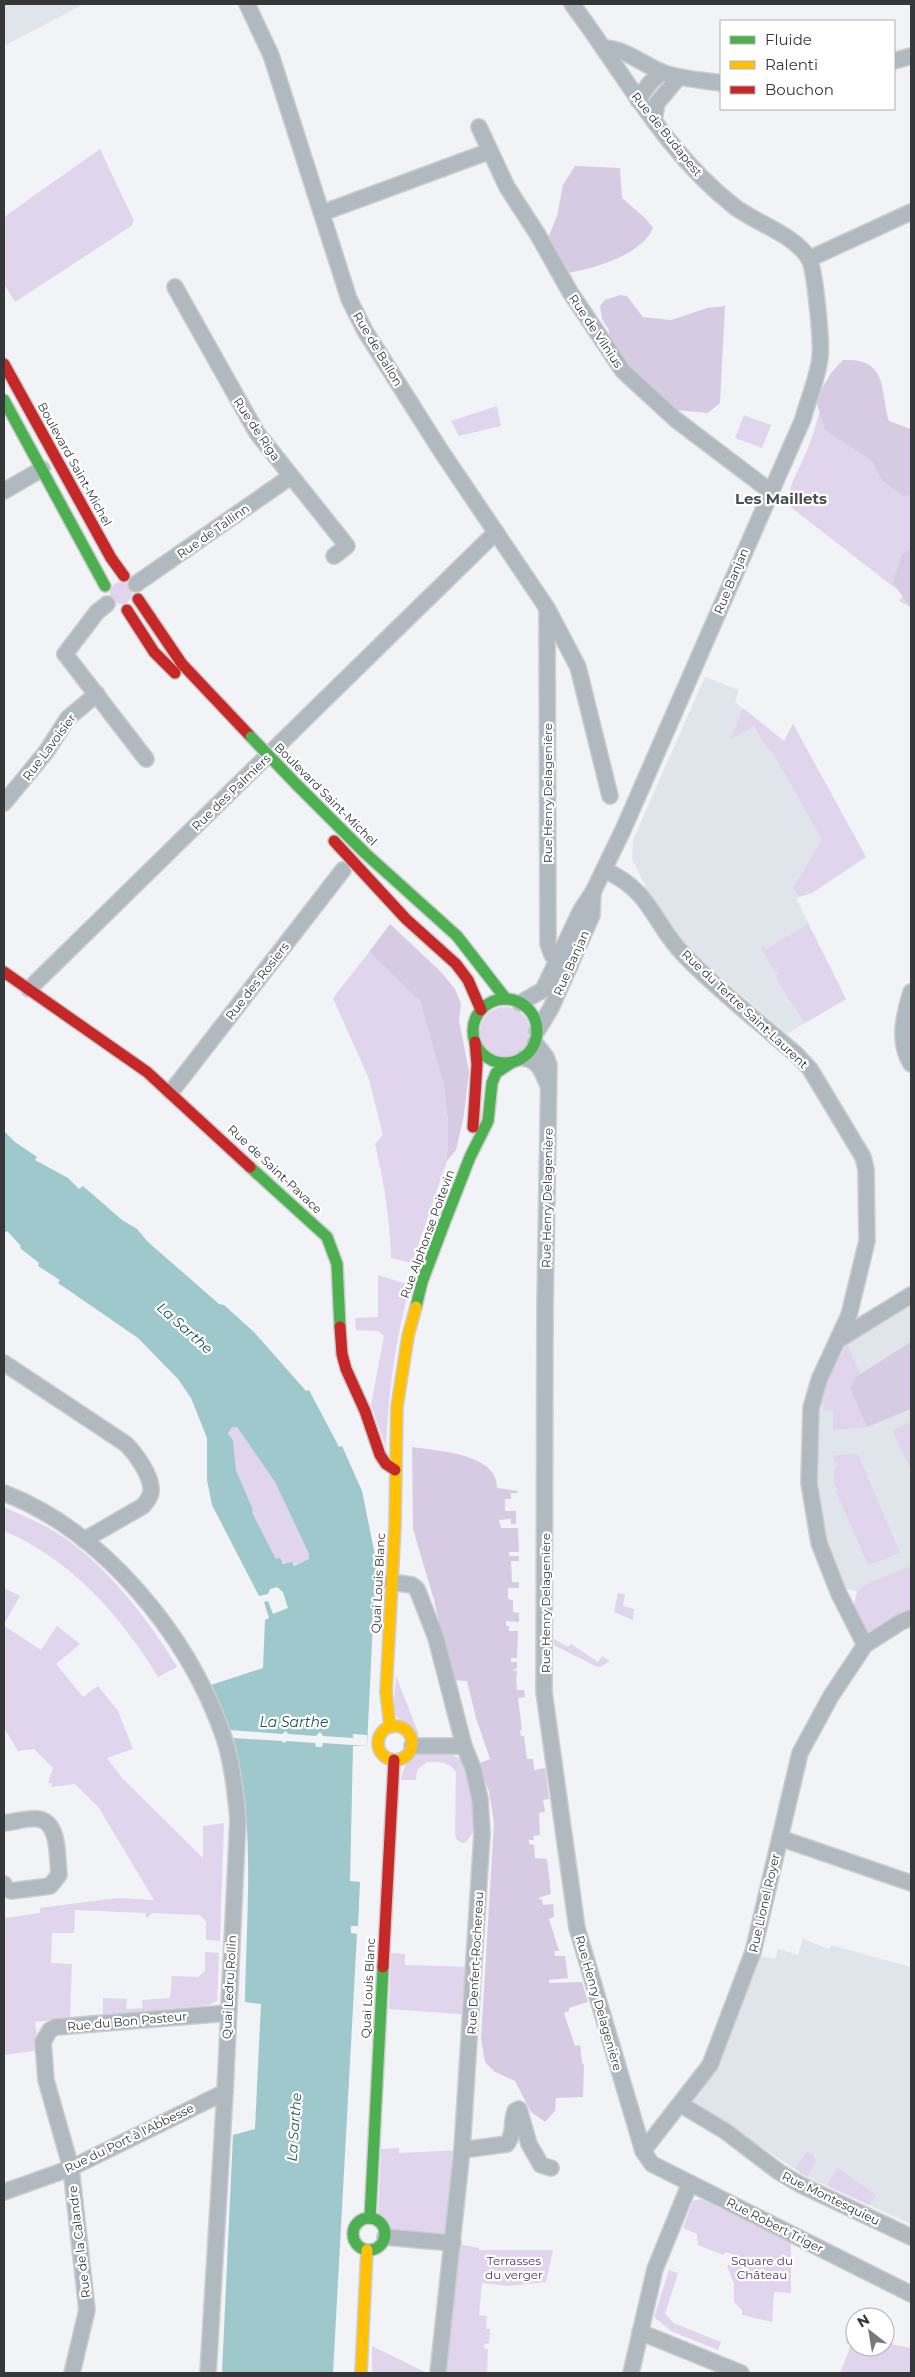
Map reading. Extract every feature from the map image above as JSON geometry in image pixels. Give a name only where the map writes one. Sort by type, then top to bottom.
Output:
[{"type":"main road","name":"Boulevard Saint-Michel","points":[[4,364],[111,558],[133,586],[182,664],[247,741]]},
{"type":"main road","points":[[4,400],[105,586],[104,598],[107,604],[117,610],[127,610],[135,604],[133,586],[113,578],[105,586]]},
{"type":"main road","name":"Boulevard Saint-Michel","points":[[127,610],[154,652],[292,787],[457,936],[513,1001]]},
{"type":"main road","name":"Boulevard Saint-Michel","points":[[292,787],[324,829],[406,919],[456,964],[468,980],[481,1010]]},
{"type":"main road","name":"Rue de Saint-Pavace","points":[[4,972],[146,1072],[171,1092],[322,1231],[332,1245],[337,1262],[342,1354],[381,1457],[388,1467],[396,1470]]},
{"type":"main road","points":[[513,1001],[534,1017],[536,1038],[517,1060],[497,1063],[488,1059],[480,1052],[475,1042],[474,1025],[481,1010],[493,1002],[513,1001]]},
{"type":"main road","name":"Rue Alphonse Poitevin","points":[[470,1157],[477,1087],[475,1042]]},
{"type":"main road","name":"Rue Alphonse Poitevin","points":[[396,1470],[397,1407],[408,1336],[422,1282],[470,1157],[488,1121],[492,1083],[496,1073],[517,1060]]},
{"type":"main road","name":"Quai Louis Blanc","points":[[390,1727],[386,1692],[396,1470]]},
{"type":"main road","points":[[390,1727],[397,1727],[406,1730],[411,1737],[412,1746],[404,1758],[394,1760],[386,1757],[379,1746],[382,1734],[390,1727]]},
{"type":"main road","name":"Quai Louis Blanc","points":[[370,2218],[394,1760]]},
{"type":"main road","points":[[370,2218],[381,2224],[385,2237],[379,2247],[367,2250],[355,2243],[352,2233],[357,2223],[362,2219],[370,2218]]},
{"type":"main road","points":[[361,2373],[367,2250]]},
{"type":"street","name":"Rue de Ballon","points":[[248,4],[271,55],[349,299],[365,331],[441,451],[547,608],[578,667],[610,796]]},
{"type":"street","name":"Rue de Budapest","points":[[572,4],[638,100],[671,143],[708,184],[736,208],[788,239],[809,259]]},
{"type":"street","points":[[603,48],[614,48],[662,72],[679,78],[720,83]]},
{"type":"street","points":[[895,61],[911,56]]},
{"type":"street","points":[[638,100],[649,84],[662,72]]},
{"type":"street","points":[[654,120],[658,103],[679,78]]},
{"type":"street","name":"Rue de Vilnius","points":[[479,127],[508,187],[570,292],[623,371],[675,419],[770,491]]},
{"type":"street","points":[[322,213],[490,151]]},
{"type":"street","points":[[809,259],[911,212]]},
{"type":"street","name":"Rue Banjan","points":[[513,1001],[543,990],[564,963],[592,915],[594,892],[803,419],[820,357],[814,278],[809,259]]},
{"type":"street","name":"Rue de Riga","points":[[174,287],[257,433],[290,477],[347,546],[334,556]]},
{"type":"street","points":[[4,491],[42,469]]},
{"type":"street","name":"Rue de Tallinn","points":[[133,586],[290,477]]},
{"type":"street","name":"Rue des Palmiers","points":[[29,989],[496,532]]},
{"type":"street","points":[[107,604],[97,612],[65,654],[146,759]]},
{"type":"street","name":"Rue Henry Delagenière","points":[[547,608],[548,944],[552,955],[564,963]]},
{"type":"street","name":"Rue Lavoisier","points":[[4,803],[46,752],[68,718],[97,694]]},
{"type":"street","name":"Rue des Rosiers","points":[[171,1092],[343,870]]},
{"type":"street","name":"Rue du Tertre Saint-Laurent","points":[[604,870],[618,876],[638,891],[684,956],[797,1055],[810,1069],[863,1157],[866,1169],[868,1242],[852,1305],[819,1380],[811,1408],[809,1483],[819,1543],[839,1594],[865,1645]]},
{"type":"street","name":"Rue Banjan","points":[[536,1038],[564,963]]},
{"type":"street","points":[[911,992],[902,1022],[904,1041],[911,1064]]},
{"type":"street","name":"Rue Henry Delagenière","points":[[536,1038],[550,1065],[545,1312],[544,1692],[577,1928],[643,2152]]},
{"type":"street","name":"Rue Henry Delagenière","points":[[517,1060],[531,1059],[540,1067],[549,1087]]},
{"type":"street","points":[[838,1340],[911,1295]]},
{"type":"street","points":[[4,1363],[126,1444],[138,1456],[152,1488],[150,1497],[143,1506],[84,1540]]},
{"type":"street","name":"Quai Ledru Rollin","points":[[4,1494],[48,1513],[84,1540],[125,1578],[160,1618],[191,1667],[223,1734],[236,1796],[238,1818],[225,2092],[208,2373]]},
{"type":"street","name":"Rue Denfert-Rochereau","points":[[391,1582],[412,1585],[421,1596],[436,1638],[480,1799],[482,1834],[462,2150],[438,2373]]},
{"type":"street","points":[[865,1645],[901,1622],[911,1618]]},
{"type":"street","name":"Rue Lionel Royer","points":[[643,2152],[710,2065],[753,1952],[800,1753],[831,1696],[865,1645]]},
{"type":"street","points":[[412,1746],[464,1746]]},
{"type":"street","points":[[4,1823],[38,1819],[50,1826],[54,1833],[59,1875],[50,1886],[11,1891],[5,1888],[4,1884]]},
{"type":"street","points":[[780,1838],[911,1883]]},
{"type":"street","name":"Rue du Bon Pasteur","points":[[71,2168],[46,2080],[43,2042],[50,2030],[56,2027],[228,2013]]},
{"type":"street","name":"Rue du Port à l'Abbesse","points":[[4,2192],[71,2168],[225,2092]]},
{"type":"street","name":"Rue Montesquieu","points":[[680,2104],[719,2127],[779,2172],[801,2185],[911,2237]]},
{"type":"street","points":[[462,2150],[507,2144],[514,2130],[513,2117],[515,2111],[519,2108],[529,2144],[541,2165],[551,2168]]},
{"type":"street","name":"Rue Robert Triger","points":[[643,2152],[652,2164],[911,2294]]},
{"type":"street","name":"Rue de la Calandre","points":[[71,2168],[87,2310],[72,2373]]},
{"type":"street","points":[[631,2373],[655,2269],[690,2183]]},
{"type":"street","points":[[385,2237],[453,2243]]},
{"type":"street","points":[[640,2332],[741,2373]]},
{"type":"shaded area","points":[[4,4],[84,4],[4,46]]},
{"type":"shaded area","points":[[575,166],[620,168],[622,198],[646,219],[653,228],[639,246],[628,253],[603,264],[567,273],[548,238],[557,216],[563,185]]},
{"type":"shaded area","points":[[620,295],[627,296],[643,317],[671,320],[707,308],[725,306],[720,403],[708,413],[675,410],[627,368],[609,339],[609,330],[602,319],[600,306],[605,300]]},
{"type":"shaded area","points":[[843,360],[868,364],[875,370],[880,378],[889,421],[911,429],[911,495],[903,496],[882,480],[872,461],[825,430],[817,404],[822,388],[831,373]]},
{"type":"shaded area","points":[[911,549],[911,609],[893,582],[902,554]]},
{"type":"shaded area","points":[[705,677],[739,690],[735,702],[784,741],[793,724],[866,857],[812,893],[796,898],[846,999],[787,1034],[690,951],[653,901],[632,859],[633,840]]},
{"type":"shaded area","points":[[390,924],[441,972],[455,989],[461,1004],[459,1020],[469,1072],[464,1115],[456,1150],[447,1161],[448,1122],[444,1086],[420,1001],[369,952]]},
{"type":"shaded area","points":[[911,1301],[911,1609],[877,1629],[857,1592],[844,1588],[825,1543],[817,1487],[817,1409],[841,1351],[847,1344],[854,1337]]},
{"type":"shaded area","points":[[911,1342],[911,1409],[867,1427],[850,1389],[857,1376]]},
{"type":"shaded area","points":[[412,1447],[464,1456],[477,1461],[488,1467],[495,1476],[497,1488],[518,1491],[518,1493],[511,1493],[511,1499],[505,1499],[505,1511],[516,1511],[516,1524],[511,1524],[511,1519],[499,1520],[501,1528],[518,1528],[519,1552],[509,1552],[509,1556],[519,1556],[519,1561],[511,1561],[512,1582],[519,1582],[519,1588],[508,1588],[508,1599],[513,1600],[513,1612],[519,1613],[519,1622],[506,1621],[506,1626],[509,1626],[509,1631],[518,1631],[517,1658],[511,1658],[511,1662],[517,1662],[517,1668],[513,1670],[517,1671],[517,1690],[524,1690],[525,1697],[518,1698],[521,1736],[524,1736],[527,1759],[533,1759],[534,1770],[545,1768],[549,1799],[543,1800],[545,1812],[539,1813],[540,1835],[533,1836],[534,1840],[529,1840],[529,1844],[534,1845],[535,1858],[547,1859],[551,1894],[538,1898],[542,1900],[543,1905],[553,1904],[554,1917],[549,1919],[559,1951],[554,1951],[555,1956],[565,1956],[568,1978],[549,1980],[549,1983],[582,1982],[588,2002],[569,2008],[569,2011],[564,2013],[575,2046],[580,2045],[582,2063],[584,2064],[583,2097],[556,2098],[555,2111],[545,2122],[531,2112],[515,2081],[495,2072],[485,2062],[481,2039],[494,1823],[489,1791],[478,1764],[490,1759],[476,1718],[467,1681],[452,1680],[434,1600],[413,1529]]},
{"type":"shaded area","points":[[803,1939],[829,1949],[831,1945],[911,1967],[911,2224],[807,2177],[691,2101],[718,2065],[759,1956],[775,1959],[778,1949],[798,1955]]},
{"type":"green space","points":[[100,149],[134,221],[131,226],[15,302],[4,284],[4,217]]},
{"type":"green space","points":[[497,406],[501,426],[459,436],[451,421]]},
{"type":"green space","points":[[821,408],[911,442],[911,607],[899,601],[904,595],[788,505],[791,485],[808,448]]},
{"type":"green space","points":[[744,415],[771,425],[762,448],[735,438]]},
{"type":"green space","points":[[121,582],[131,589],[132,593],[125,603],[121,604],[111,597],[110,593],[117,583]]},
{"type":"green space","points":[[743,708],[784,741],[793,724],[866,857],[812,893],[799,897],[793,888],[822,840],[772,751],[767,748],[754,726],[730,740]]},
{"type":"green space","points":[[808,924],[846,999],[805,1023],[778,982],[776,976],[779,974],[776,970],[774,971],[761,948],[764,946],[766,949]]},
{"type":"green space","points":[[369,952],[420,1001],[444,1086],[448,1122],[447,1161],[412,1263],[391,1258],[386,1201],[375,1144],[383,1135],[369,1079],[333,998]]},
{"type":"green space","points":[[505,1007],[515,1009],[523,1014],[528,1022],[530,1032],[528,1042],[523,1050],[515,1055],[505,1057],[495,1055],[487,1050],[482,1042],[480,1032],[482,1022],[487,1014],[495,1009]]},
{"type":"green space","points":[[378,1275],[410,1285],[400,1326],[394,1366],[386,1447],[371,1405],[384,1336],[378,1331],[356,1330],[355,1318],[378,1317]]},
{"type":"green space","points":[[847,1344],[860,1374],[850,1389],[867,1427],[833,1430],[833,1410],[823,1410],[824,1403],[819,1402],[824,1383]]},
{"type":"green space","points":[[911,1422],[911,1470],[892,1430]]},
{"type":"green space","points":[[237,1427],[275,1482],[309,1554],[309,1559],[305,1562],[292,1565],[276,1559],[252,1511],[236,1470],[233,1440],[228,1434],[231,1428]]},
{"type":"green space","points":[[858,1454],[900,1553],[868,1565],[836,1492],[838,1489],[834,1485],[834,1469],[839,1464],[834,1461],[834,1455]]},
{"type":"green space","points":[[4,1507],[49,1528],[90,1558],[124,1592],[153,1630],[177,1667],[158,1677],[144,1654],[111,1611],[72,1573],[51,1557],[4,1531]]},
{"type":"green space","points":[[911,1566],[911,1609],[869,1634],[853,1608],[857,1592],[862,1586]]},
{"type":"green space","points":[[4,1588],[20,1596],[4,1624]]},
{"type":"green space","points":[[618,1593],[625,1594],[623,1606],[634,1609],[633,1620],[614,1612]]},
{"type":"green space","points":[[4,1626],[41,1650],[57,1626],[80,1644],[56,1664],[83,1697],[98,1686],[118,1711],[133,1749],[107,1758],[122,1778],[203,1858],[203,1826],[224,1823],[220,1941],[206,1940],[206,1922],[200,1915],[152,1913],[146,1919],[146,1913],[75,1910],[74,1933],[52,1933],[51,1963],[72,1964],[70,2018],[35,2022],[39,2050],[4,2055],[4,1918],[40,1913],[40,1908],[118,1898],[154,1900],[99,1808],[75,1784],[51,1787],[52,1783],[48,1783],[53,1768],[34,1749],[18,1751],[4,1728]]},
{"type":"green space","points":[[554,1639],[568,1647],[571,1644],[598,1662],[602,1656],[610,1661],[600,1667],[595,1666],[554,1645]]},
{"type":"green space","points":[[396,1676],[419,1735],[402,1722],[395,1711]]},
{"type":"green space","points":[[445,1751],[459,1758],[469,1778],[475,1830],[466,1842],[462,1843],[457,1840],[455,1834],[456,1772],[453,1768],[443,1763],[427,1762],[417,1770],[416,1780],[401,1780],[410,1758],[421,1753]]},
{"type":"green space","points":[[205,1952],[219,1953],[217,2001],[209,2005],[103,2015],[103,1998],[127,1999],[126,2009],[143,2008],[142,2000],[170,1998],[172,1976],[198,1977],[205,1971]]},
{"type":"green space","points":[[391,1953],[405,1954],[405,1965],[474,1967],[472,2015],[389,2009]]},
{"type":"green space","name":"Terrasses du verger","points":[[399,2148],[399,2153],[462,2150],[453,2243],[479,2248],[479,2250],[553,2250],[546,2282],[508,2286],[482,2283],[479,2315],[487,2316],[486,2329],[490,2329],[489,2344],[485,2343],[484,2348],[488,2349],[487,2373],[438,2373],[452,2243],[384,2230],[378,2221],[381,2149]]},
{"type":"green space","points":[[807,2151],[813,2155],[816,2162],[807,2177],[795,2169]]},
{"type":"green space","points":[[838,2168],[876,2195],[869,2205],[826,2185]]},
{"type":"green space","name":"Square du Château","points":[[701,2199],[791,2243],[791,2293],[774,2292],[772,2322],[742,2315],[742,2310],[734,2302],[734,2284],[727,2266],[734,2259],[732,2254],[726,2252],[723,2255],[698,2245],[697,2234],[683,2228],[693,2201]]},
{"type":"green space","points":[[669,2270],[678,2273],[665,2314],[674,2323],[721,2342],[718,2350],[671,2331],[654,2317]]},
{"type":"green space","points":[[895,2345],[911,2348],[911,2373],[840,2373],[846,2357],[895,2357]]},
{"type":"green space","points":[[372,2346],[427,2373],[372,2373]]},
{"type":"water","name":"La Sarthe","points":[[4,1131],[15,1142],[37,1157],[35,1160],[68,1178],[79,1189],[83,1186],[122,1220],[137,1229],[148,1242],[254,1332],[306,1391],[309,1390],[339,1447],[342,1446],[362,1491],[376,1560],[367,1746],[353,1746],[350,1881],[360,1882],[358,1926],[351,1926],[351,1933],[357,1934],[333,2373],[222,2373],[233,2135],[255,2129],[261,2004],[245,2002],[248,1871],[245,1804],[241,1772],[232,1735],[211,1685],[263,1668],[265,1620],[269,1618],[264,1602],[268,1601],[273,1614],[288,1608],[283,1592],[277,1587],[270,1589],[268,1594],[259,1596],[212,1505],[207,1480],[207,1438],[191,1398],[178,1379],[138,1338],[58,1283],[60,1280],[38,1266],[39,1263],[20,1248],[21,1246],[7,1231],[4,1233]],"holes":[[[237,1427],[275,1482],[309,1554],[309,1559],[294,1566],[292,1562],[283,1564],[280,1558],[276,1559],[252,1512],[253,1510],[236,1470],[233,1440],[228,1434],[231,1428]]]},
{"type":"pier","points":[[230,1730],[282,1734],[286,1731],[288,1734],[316,1736],[320,1732],[323,1736],[353,1738],[353,1734],[367,1735],[367,1746],[323,1743],[322,1747],[316,1747],[315,1743],[287,1741],[284,1743],[282,1741],[232,1738]]},
{"type":"traffic: fast","points":[[4,400],[105,586]]},
{"type":"traffic: fast","points":[[251,737],[296,784]]},
{"type":"traffic: fast","points":[[296,784],[366,854],[457,936],[506,999]]},
{"type":"traffic: fast","points":[[499,999],[511,999],[528,1008],[535,1019],[537,1031],[535,1043],[528,1054],[511,1063],[499,1063],[487,1058],[478,1049],[473,1037],[473,1025],[478,1013],[487,1004],[499,999]]},
{"type":"traffic: fast","points":[[416,1307],[422,1282],[445,1221],[470,1157],[488,1121],[492,1083],[496,1073],[511,1063]]},
{"type":"traffic: fast","points":[[250,1167],[327,1237],[337,1264],[340,1327]]},
{"type":"traffic: fast","points":[[370,2218],[383,1967]]},
{"type":"traffic: fast","points":[[369,2218],[375,2219],[380,2223],[384,2228],[385,2234],[384,2240],[380,2245],[375,2249],[369,2250],[363,2249],[358,2245],[354,2240],[353,2234],[354,2228],[358,2223],[363,2219],[369,2218]]},
{"type":"traffic: slow","points":[[390,1727],[386,1692],[395,1525],[397,1407],[408,1336],[416,1307]]},
{"type":"traffic: slow","points":[[395,1726],[407,1731],[412,1743],[407,1755],[395,1760],[383,1755],[378,1743],[383,1731],[395,1726]]},
{"type":"traffic: slow","points":[[361,2373],[367,2250]]},
{"type":"traffic: jam","points":[[4,364],[111,558],[124,576]]},
{"type":"traffic: jam","points":[[138,599],[182,664],[251,737]]},
{"type":"traffic: jam","points":[[127,610],[154,652],[175,673]]},
{"type":"traffic: jam","points":[[334,841],[406,919],[456,964],[468,980],[481,1010]]},
{"type":"traffic: jam","points":[[4,972],[147,1072],[250,1167]]},
{"type":"traffic: jam","points":[[473,1127],[477,1064],[475,1042]]},
{"type":"traffic: jam","points":[[340,1327],[342,1354],[346,1369],[365,1411],[380,1455],[386,1464],[395,1470]]},
{"type":"traffic: jam","points":[[383,1967],[394,1760]]},
{"type":"district","name":"Les Maillets","points":[[781,498]]}]
